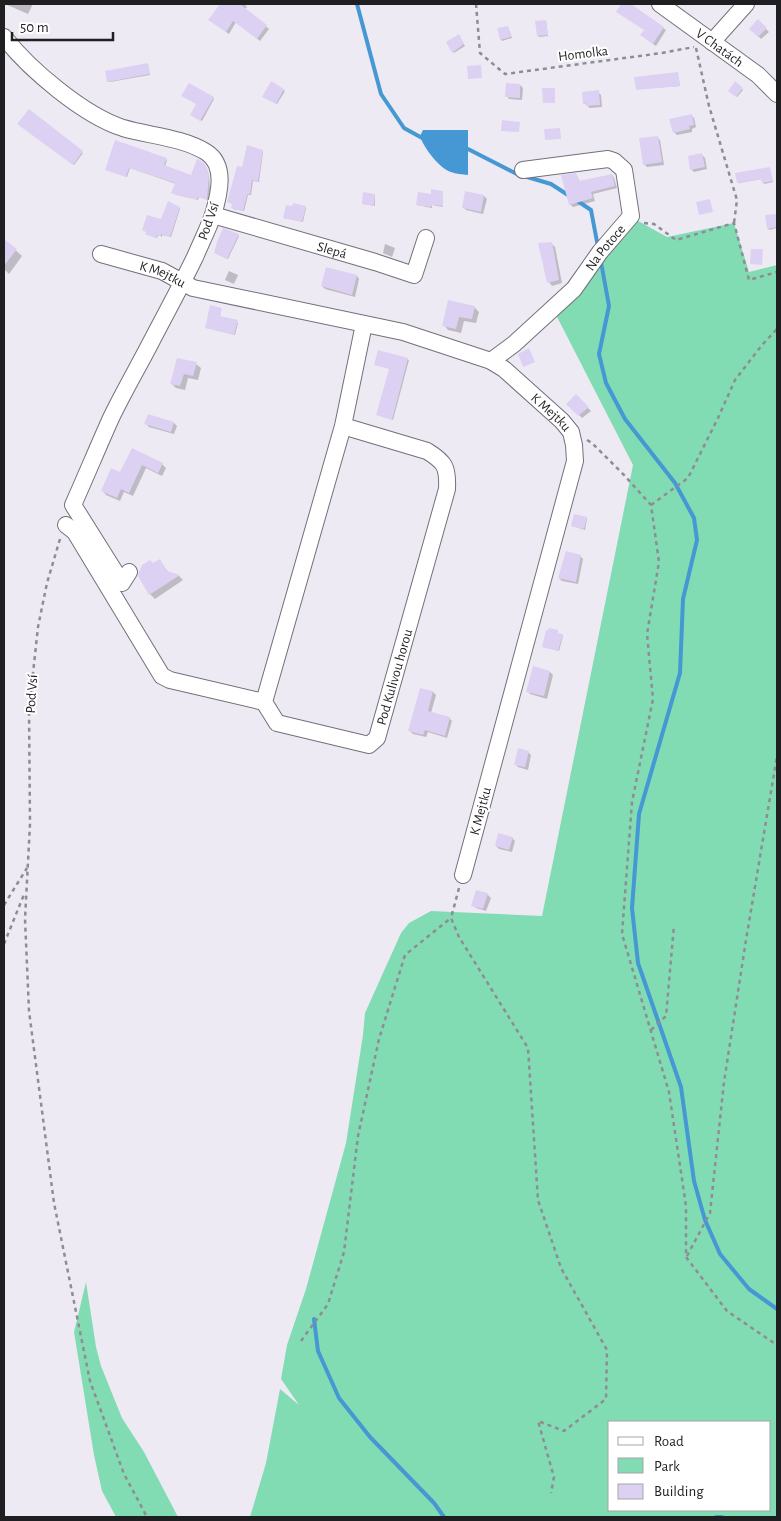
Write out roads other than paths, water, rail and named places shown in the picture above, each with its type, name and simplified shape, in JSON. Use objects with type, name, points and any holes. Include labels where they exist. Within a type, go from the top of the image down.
[{"type":"street","name":"V Chatách","points":[[660,4],[758,75],[777,94]]},
{"type":"street","points":[[712,42],[746,4]]},
{"type":"street","name":"Pod Vsí","points":[[4,37],[12,47],[50,82],[93,115],[125,128],[173,139],[206,152],[216,160],[219,172],[213,215],[183,282],[112,416],[73,505],[122,583],[129,572]]},
{"type":"street","name":"Na Potoce","points":[[491,362],[514,344],[574,289],[600,252],[628,221],[631,213],[624,170],[614,161],[608,160],[522,170]]},
{"type":"street","name":"Slepá","points":[[213,215],[414,275],[426,238]]},
{"type":"street","name":"K Mejtku","points":[[101,254],[162,270],[193,288],[315,312],[403,332],[491,362],[504,370],[562,421],[571,432],[575,461],[463,875]]},
{"type":"street","points":[[66,525],[75,532],[162,676],[170,680],[264,702],[342,426],[364,324]]},
{"type":"street","name":"Pod Kulivou horou","points":[[264,702],[277,723],[369,745],[377,738],[447,489],[446,466],[439,458],[427,451],[342,426]]},
{"type":"water","points":[[423,130],[468,130],[468,175],[451,172],[437,162],[422,141],[420,136]]},
{"type":"waterway","points":[[357,4],[381,94],[404,128],[424,139]]},
{"type":"waterway","points":[[464,149],[468,149],[517,174],[551,184],[568,195]]},
{"type":"waterway","points":[[576,200],[591,210],[598,247]]},
{"type":"waterway","points":[[601,262],[609,306],[599,354],[606,383],[625,419],[675,483],[694,518],[697,540],[683,599],[680,673],[639,814],[632,908],[638,963],[681,1087],[694,1181],[705,1220],[720,1254],[749,1289],[777,1309]]},
{"type":"waterway","points":[[314,1319],[318,1351],[339,1398],[370,1437],[434,1503],[444,1517]]},
{"type":"waterway","points":[[716,1517],[722,1517]]}]
